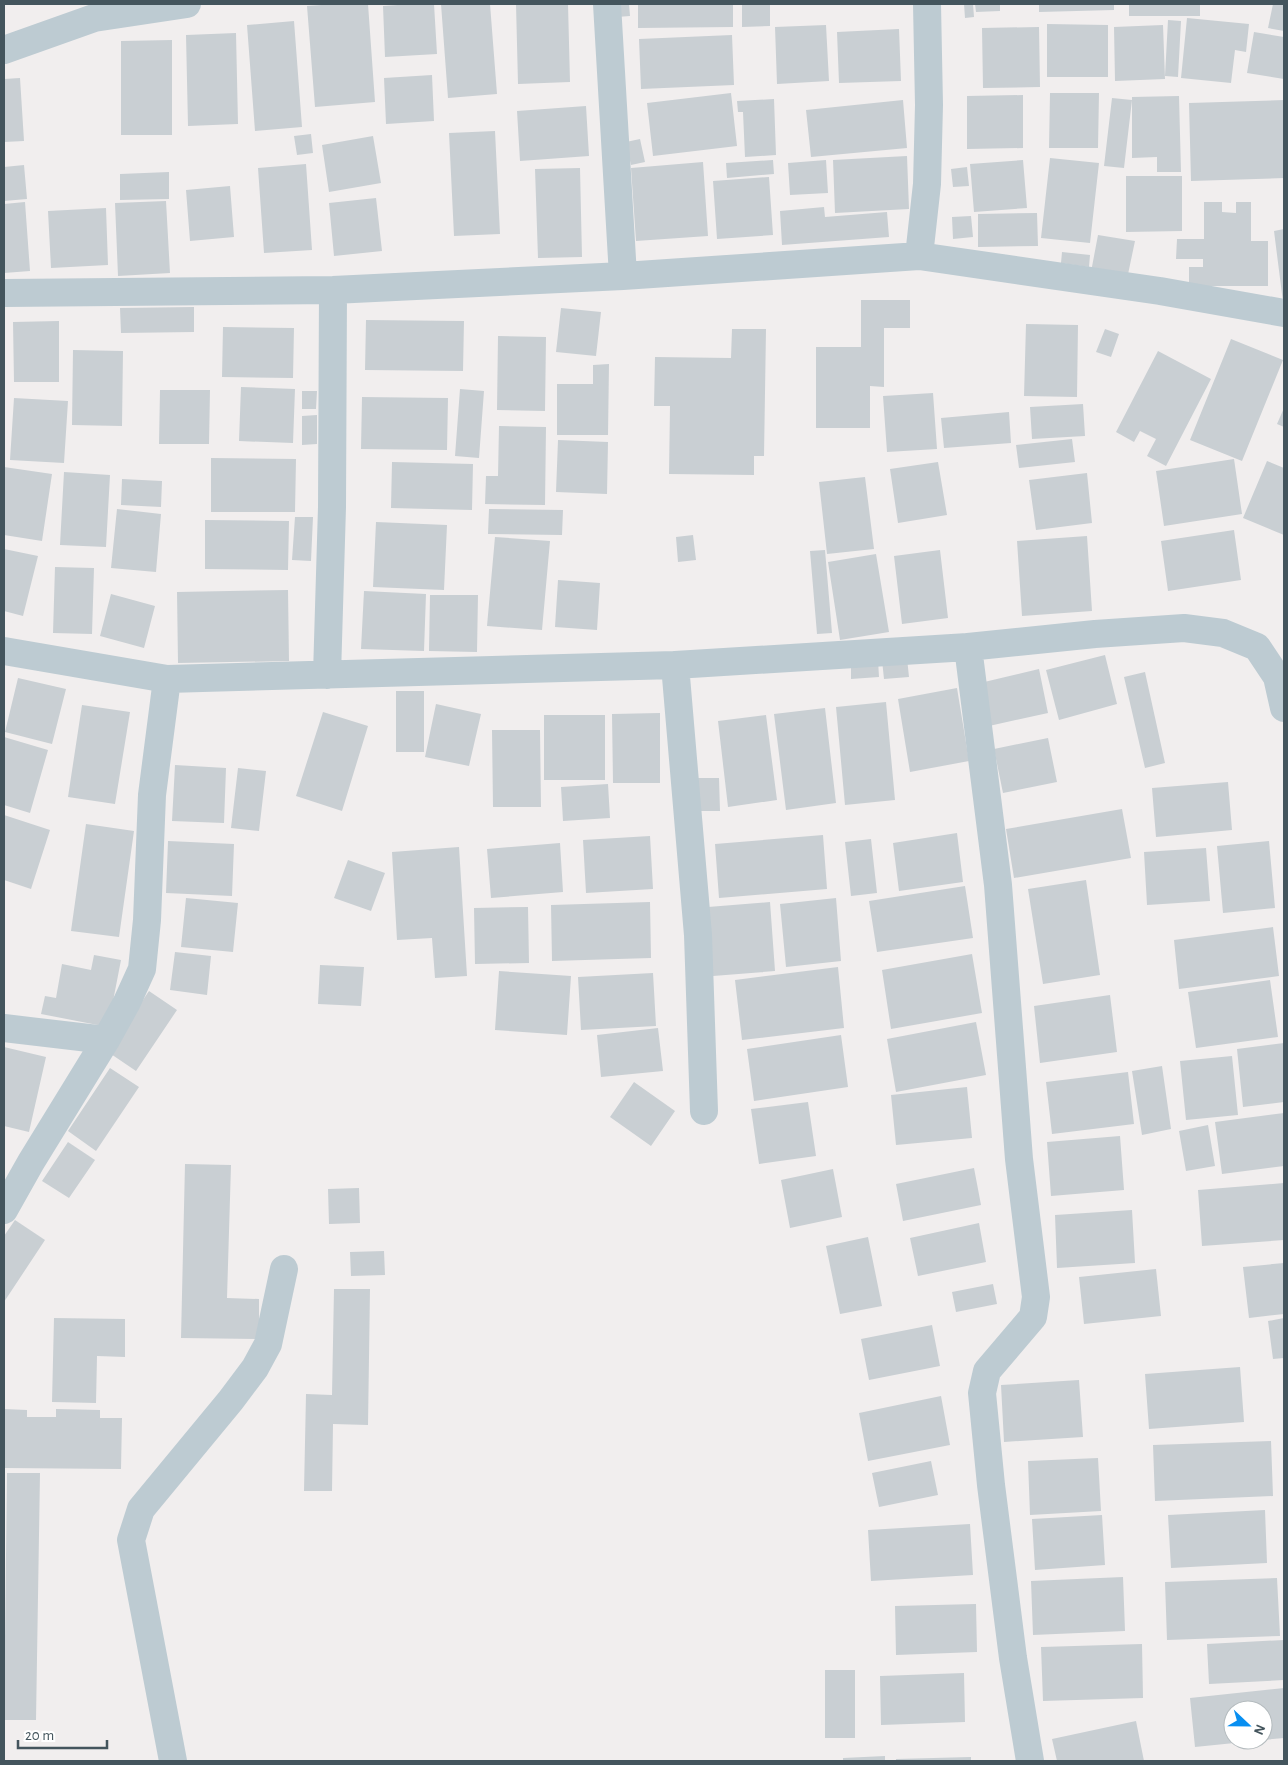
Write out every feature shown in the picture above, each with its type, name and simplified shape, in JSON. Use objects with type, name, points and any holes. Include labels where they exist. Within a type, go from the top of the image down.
[{"type":"street","points":[[4,50],[94,11],[187,4]]},
{"type":"street","points":[[607,4],[623,276]]},
{"type":"street","points":[[919,256],[927,184],[929,105],[927,4]]},
{"type":"street","points":[[4,293],[333,290],[623,276],[919,256],[1160,291],[1284,313]]},
{"type":"street","points":[[327,674],[332,507],[333,290]]},
{"type":"street","points":[[4,652],[167,679],[674,665],[968,647],[1095,634],[1184,628],[1223,633],[1257,647],[1277,677],[1284,708]]},
{"type":"street","points":[[968,647],[998,886],[1019,1159],[1036,1297],[1033,1317],[987,1371],[982,1393],[991,1485],[1013,1658],[1030,1761]]},
{"type":"street","points":[[674,665],[698,935],[704,1111]]},
{"type":"street","points":[[4,1210],[31,1162],[106,1040],[127,1002],[142,969],[152,795],[167,679]]},
{"type":"street","points":[[4,1028],[106,1040]]},
{"type":"street","points":[[173,1761],[130,1540],[141,1509],[255,1368],[268,1344],[284,1269]]},
{"type":"building","points":[[368,4],[375,102],[315,107],[307,6]]},
{"type":"building","points":[[434,4],[437,54],[385,57],[383,6]]},
{"type":"building","points":[[441,4],[490,4],[497,94],[448,98]]},
{"type":"building","points":[[516,4],[568,4],[570,82],[518,84]]},
{"type":"building","points":[[616,4],[629,4],[630,16],[617,17]]},
{"type":"building","points":[[638,4],[733,4],[733,27],[638,28]]},
{"type":"building","points":[[742,4],[770,4],[770,26],[742,27]]},
{"type":"building","points":[[964,4],[973,4],[974,17],[965,18]]},
{"type":"building","points":[[975,4],[1000,4],[1000,11],[976,12]]},
{"type":"building","points":[[1039,4],[1114,4],[1114,10],[1039,12]]},
{"type":"building","points":[[1129,4],[1200,4],[1200,16],[1129,16]]},
{"type":"building","points":[[1273,4],[1284,4],[1284,31],[1268,28]]},
{"type":"building","points":[[1187,18],[1249,24],[1246,52],[1235,50],[1231,83],[1181,78]]},
{"type":"building","points":[[1168,20],[1181,21],[1178,77],[1165,76]]},
{"type":"building","points":[[294,21],[302,127],[255,131],[247,25]]},
{"type":"building","points":[[1047,24],[1108,25],[1108,77],[1047,77]]},
{"type":"building","points":[[826,25],[829,81],[777,84],[775,27]]},
{"type":"building","points":[[1163,25],[1165,79],[1115,81],[1114,27]]},
{"type":"building","points":[[1039,27],[1040,87],[983,88],[982,28]]},
{"type":"building","points":[[899,29],[901,81],[839,83],[837,32]]},
{"type":"building","points":[[1254,32],[1284,37],[1284,79],[1247,73]]},
{"type":"building","points":[[236,33],[238,124],[188,126],[186,35]]},
{"type":"building","points":[[732,35],[734,85],[641,89],[639,39]]},
{"type":"building","points":[[172,40],[172,135],[121,135],[121,41]]},
{"type":"building","points":[[432,75],[434,121],[386,124],[384,78]]},
{"type":"building","points":[[20,78],[24,141],[4,142],[4,79]]},
{"type":"building","points":[[731,93],[737,146],[653,156],[647,103]]},
{"type":"building","points":[[1050,93],[1099,93],[1098,148],[1049,148]]},
{"type":"building","points":[[1023,95],[1023,148],[967,149],[967,96]]},
{"type":"building","points":[[1179,96],[1181,172],[1157,172],[1157,157],[1132,158],[1132,97]]},
{"type":"building","points":[[1112,98],[1132,100],[1124,168],[1104,166]]},
{"type":"building","points":[[774,99],[776,155],[745,157],[743,112],[738,112],[737,101]]},
{"type":"building","points":[[903,100],[907,148],[811,157],[806,110]]},
{"type":"building","points":[[1284,100],[1284,178],[1191,181],[1189,103]]},
{"type":"building","points":[[586,106],[589,156],[520,161],[517,111]]},
{"type":"building","points":[[495,131],[500,234],[454,236],[449,133]]},
{"type":"building","points":[[311,134],[313,153],[297,155],[294,136]]},
{"type":"building","points":[[373,136],[381,183],[329,192],[322,145]]},
{"type":"building","points":[[640,139],[645,162],[631,165],[626,142]]},
{"type":"building","points":[[907,156],[909,209],[835,213],[833,160]]},
{"type":"building","points":[[1050,158],[1099,163],[1090,243],[1041,238]]},
{"type":"building","points":[[773,160],[774,174],[727,178],[726,163]]},
{"type":"building","points":[[826,160],[828,193],[790,195],[788,163]]},
{"type":"building","points":[[1023,160],[1027,208],[974,212],[970,164]]},
{"type":"building","points":[[703,162],[708,236],[636,241],[631,168]]},
{"type":"building","points":[[306,164],[312,250],[264,253],[258,168]]},
{"type":"building","points":[[24,165],[27,199],[4,201],[4,167]]},
{"type":"building","points":[[967,167],[969,186],[953,187],[951,169]]},
{"type":"building","points":[[580,168],[582,257],[538,258],[535,169]]},
{"type":"building","points":[[169,172],[169,199],[120,200],[120,174]]},
{"type":"building","points":[[1126,176],[1182,176],[1182,231],[1126,232]]},
{"type":"building","points":[[769,177],[773,235],[717,239],[713,181]]},
{"type":"building","points":[[230,186],[234,237],[190,241],[186,190]]},
{"type":"building","points":[[376,198],[382,251],[334,256],[329,203]]},
{"type":"building","points":[[166,201],[170,273],[118,276],[115,203]]},
{"type":"building","points":[[25,202],[30,271],[4,273],[4,204]]},
{"type":"building","points":[[1204,202],[1222,202],[1222,212],[1236,213],[1236,202],[1251,202],[1251,241],[1268,241],[1268,286],[1189,286],[1189,267],[1203,267],[1203,259],[1176,259],[1177,239],[1204,239]]},
{"type":"building","points":[[824,207],[825,217],[887,212],[889,237],[782,245],[780,211]]},
{"type":"building","points":[[106,208],[108,265],[51,268],[48,211]]},
{"type":"building","points":[[1037,213],[1038,246],[978,247],[978,214]]},
{"type":"building","points":[[971,216],[973,237],[953,239],[952,217]]},
{"type":"building","points":[[1284,229],[1284,302],[1283,302],[1274,231]]},
{"type":"building","points":[[1098,235],[1135,241],[1127,279],[1091,272]]},
{"type":"building","points":[[1062,252],[1090,255],[1089,267],[1061,263]]},
{"type":"building","points":[[861,300],[910,300],[910,328],[884,328],[884,387],[870,386],[870,428],[816,428],[816,347],[861,347]]},
{"type":"building","points":[[194,307],[194,332],[121,333],[120,308]]},
{"type":"building","points":[[561,308],[601,312],[596,356],[556,352]]},
{"type":"building","points":[[366,320],[464,321],[463,371],[365,370]]},
{"type":"building","points":[[59,321],[59,382],[14,382],[13,322]]},
{"type":"building","points":[[1026,324],[1078,325],[1077,397],[1024,396]]},
{"type":"building","points":[[223,327],[294,328],[293,378],[222,377]]},
{"type":"building","points":[[732,329],[766,329],[764,456],[754,456],[754,475],[669,474],[670,406],[654,406],[655,357],[731,358]]},
{"type":"building","points":[[1105,329],[1119,334],[1111,357],[1096,352]]},
{"type":"building","points":[[498,336],[546,337],[545,411],[497,410]]},
{"type":"building","points":[[1231,339],[1283,360],[1242,461],[1190,440]]},
{"type":"building","points":[[73,350],[123,351],[122,426],[72,425]]},
{"type":"building","points":[[1158,351],[1211,379],[1166,466],[1147,456],[1156,439],[1140,431],[1134,442],[1116,432]]},
{"type":"building","points":[[609,364],[608,435],[557,435],[557,384],[593,384],[593,365]]},
{"type":"building","points":[[241,387],[295,389],[293,443],[239,441]]},
{"type":"building","points":[[460,389],[484,391],[479,458],[455,456]]},
{"type":"building","points":[[160,390],[210,390],[209,444],[159,444]]},
{"type":"building","points":[[302,391],[317,391],[316,409],[302,409]]},
{"type":"building","points":[[933,393],[937,449],[887,452],[883,396]]},
{"type":"building","points":[[362,397],[448,398],[447,450],[361,449]]},
{"type":"building","points":[[14,398],[68,401],[64,463],[10,460]]},
{"type":"building","points":[[1083,404],[1085,436],[1032,439],[1030,407]]},
{"type":"building","points":[[1284,408],[1284,427],[1277,424]]},
{"type":"building","points":[[1009,412],[1011,443],[944,448],[941,418]]},
{"type":"building","points":[[317,415],[317,444],[302,445],[302,416]]},
{"type":"building","points":[[499,426],[546,427],[545,505],[485,504],[486,476],[498,476]]},
{"type":"building","points":[[1072,439],[1075,462],[1019,468],[1016,445]]},
{"type":"building","points":[[558,440],[608,442],[607,494],[556,492]]},
{"type":"building","points":[[211,458],[296,459],[295,512],[211,512]]},
{"type":"building","points":[[1234,459],[1242,514],[1164,526],[1156,471]]},
{"type":"building","points":[[1267,461],[1284,468],[1284,535],[1243,518]]},
{"type":"building","points":[[392,462],[473,464],[472,510],[391,508]]},
{"type":"building","points":[[938,462],[947,515],[898,523],[890,469]]},
{"type":"building","points":[[4,467],[52,474],[42,541],[4,535]]},
{"type":"building","points":[[64,472],[110,475],[106,547],[60,545]]},
{"type":"building","points":[[1087,473],[1092,523],[1036,530],[1029,480]]},
{"type":"building","points":[[865,477],[874,549],[827,554],[819,482]]},
{"type":"building","points":[[122,479],[162,481],[161,507],[121,505]]},
{"type":"building","points":[[117,509],[161,514],[156,572],[111,568]]},
{"type":"building","points":[[489,509],[563,510],[562,535],[488,534]]},
{"type":"building","points":[[295,517],[313,517],[311,561],[292,560]]},
{"type":"building","points":[[205,520],[289,521],[288,570],[205,569]]},
{"type":"building","points":[[376,522],[447,525],[444,590],[373,587]]},
{"type":"building","points":[[1234,530],[1241,580],[1168,591],[1161,541]]},
{"type":"building","points":[[693,535],[696,560],[678,562],[676,537]]},
{"type":"building","points":[[1087,536],[1092,611],[1022,616],[1017,541]]},
{"type":"building","points":[[495,537],[550,541],[542,630],[487,626]]},
{"type":"building","points":[[4,549],[38,556],[23,616],[4,611]]},
{"type":"building","points":[[825,550],[832,633],[817,634],[810,551]]},
{"type":"building","points":[[940,550],[948,618],[902,624],[894,556]]},
{"type":"building","points":[[876,554],[889,632],[840,640],[828,562]]},
{"type":"building","points":[[55,567],[94,568],[92,634],[53,633]]},
{"type":"building","points":[[558,580],[600,583],[597,630],[555,627]]},
{"type":"building","points":[[288,590],[289,661],[178,663],[177,592]]},
{"type":"building","points":[[364,591],[426,594],[424,651],[361,649]]},
{"type":"building","points":[[111,594],[155,606],[144,648],[100,636]]},
{"type":"building","points":[[430,595],[478,595],[477,652],[429,651]]},
{"type":"building","points":[[1105,655],[1117,704],[1059,720],[1046,670]]},
{"type":"building","points":[[907,658],[909,677],[884,679],[882,660]]},
{"type":"building","points":[[878,660],[879,677],[851,679],[851,662]]},
{"type":"building","points":[[1039,669],[1048,713],[989,726],[980,683]]},
{"type":"building","points":[[1145,672],[1165,763],[1145,768],[1124,677]]},
{"type":"building","points":[[18,678],[66,689],[52,744],[5,732]]},
{"type":"building","points":[[957,688],[969,761],[910,772],[898,699]]},
{"type":"building","points":[[396,691],[424,691],[424,752],[396,752]]},
{"type":"building","points":[[886,702],[895,800],[845,805],[836,707]]},
{"type":"building","points":[[436,704],[481,714],[469,766],[425,757]]},
{"type":"building","points":[[82,705],[130,712],[115,804],[68,797]]},
{"type":"building","points":[[825,708],[836,803],[786,810],[774,714]]},
{"type":"building","points":[[323,712],[368,726],[342,811],[296,796]]},
{"type":"building","points":[[660,713],[660,783],[613,783],[612,714]]},
{"type":"building","points":[[544,715],[605,715],[605,780],[544,780]]},
{"type":"building","points":[[766,715],[777,800],[728,807],[718,721]]},
{"type":"building","points":[[492,730],[540,730],[541,807],[493,807]]},
{"type":"building","points":[[4,737],[48,750],[30,813],[4,805]]},
{"type":"building","points":[[1048,738],[1057,782],[1003,793],[994,749]]},
{"type":"building","points":[[175,765],[226,768],[224,823],[172,821]]},
{"type":"building","points":[[238,768],[266,771],[259,831],[231,828]]},
{"type":"building","points":[[697,778],[719,778],[720,811],[697,811]]},
{"type":"building","points":[[1228,782],[1232,830],[1156,837],[1152,788]]},
{"type":"building","points":[[608,784],[610,818],[563,821],[561,787]]},
{"type":"building","points":[[1122,809],[1131,858],[1014,878],[1006,829]]},
{"type":"building","points":[[4,815],[50,830],[31,889],[4,880]]},
{"type":"building","points":[[86,824],[134,831],[119,937],[71,931]]},
{"type":"building","points":[[957,833],[963,882],[899,891],[893,843]]},
{"type":"building","points":[[823,835],[827,889],[719,898],[715,844]]},
{"type":"building","points":[[650,836],[653,889],[586,893],[583,840]]},
{"type":"building","points":[[871,839],[877,893],[851,896],[845,842]]},
{"type":"building","points":[[168,841],[234,844],[232,896],[166,893]]},
{"type":"building","points":[[1269,841],[1275,908],[1223,913],[1217,846]]},
{"type":"building","points":[[560,843],[563,892],[491,898],[487,849]]},
{"type":"building","points":[[459,847],[467,976],[435,978],[432,938],[397,940],[392,852]]},
{"type":"building","points":[[1206,848],[1210,901],[1147,905],[1144,852]]},
{"type":"building","points":[[348,860],[385,873],[371,911],[334,898]]},
{"type":"building","points":[[1086,880],[1100,975],[1043,984],[1028,889]]},
{"type":"building","points":[[965,886],[973,938],[877,952],[869,901]]},
{"type":"building","points":[[186,898],[238,903],[233,952],[181,947]]},
{"type":"building","points":[[836,898],[841,961],[786,967],[780,904]]},
{"type":"building","points":[[650,902],[651,958],[552,961],[551,905]]},
{"type":"building","points":[[770,902],[775,971],[713,976],[708,907]]},
{"type":"building","points":[[528,907],[529,963],[475,964],[474,908]]},
{"type":"building","points":[[1273,927],[1279,976],[1179,989],[1174,940]]},
{"type":"building","points":[[175,952],[211,956],[207,995],[170,990]]},
{"type":"building","points":[[972,954],[982,1013],[891,1029],[882,970]]},
{"type":"building","points":[[94,955],[121,960],[108,1027],[41,1014],[45,996],[56,998],[62,964],[91,970]]},
{"type":"building","points":[[320,965],[364,967],[361,1006],[318,1004]]},
{"type":"building","points":[[838,967],[844,1028],[742,1040],[735,980]]},
{"type":"building","points":[[499,971],[571,976],[567,1035],[495,1030]]},
{"type":"building","points":[[653,973],[656,1026],[581,1030],[578,977]]},
{"type":"building","points":[[1270,980],[1278,1037],[1196,1048],[1188,992]]},
{"type":"building","points":[[149,991],[177,1010],[136,1071],[108,1052]]},
{"type":"building","points":[[1110,995],[1117,1052],[1040,1063],[1034,1006]]},
{"type":"building","points":[[976,1022],[986,1075],[896,1092],[887,1039]]},
{"type":"building","points":[[658,1028],[663,1071],[601,1077],[597,1035]]},
{"type":"building","points":[[841,1035],[848,1087],[754,1101],[747,1049]]},
{"type":"building","points":[[1284,1043],[1284,1102],[1243,1107],[1237,1049]]},
{"type":"building","points":[[4,1047],[46,1057],[29,1132],[4,1126]]},
{"type":"building","points":[[1232,1056],[1238,1115],[1186,1120],[1180,1061]]},
{"type":"building","points":[[1162,1066],[1171,1129],[1142,1135],[1132,1071]]},
{"type":"building","points":[[110,1068],[139,1087],[96,1151],[68,1131]]},
{"type":"building","points":[[1128,1072],[1134,1124],[1052,1134],[1046,1082]]},
{"type":"building","points":[[634,1082],[675,1111],[651,1146],[610,1117]]},
{"type":"building","points":[[967,1087],[972,1138],[896,1145],[891,1095]]},
{"type":"building","points":[[808,1102],[816,1156],[759,1164],[751,1109]]},
{"type":"building","points":[[1284,1113],[1284,1166],[1222,1174],[1215,1122]]},
{"type":"building","points":[[1208,1125],[1215,1166],[1186,1171],[1179,1131]]},
{"type":"building","points":[[1120,1136],[1124,1190],[1051,1196],[1047,1142]]},
{"type":"building","points":[[68,1142],[95,1160],[69,1198],[42,1181]]},
{"type":"building","points":[[185,1164],[231,1165],[227,1298],[259,1299],[259,1339],[181,1338]]},
{"type":"building","points":[[974,1168],[981,1205],[903,1221],[896,1184]]},
{"type":"building","points":[[833,1169],[842,1217],[790,1228],[781,1180]]},
{"type":"building","points":[[1284,1183],[1284,1240],[1202,1246],[1198,1190]]},
{"type":"building","points":[[359,1188],[360,1223],[329,1224],[328,1189]]},
{"type":"building","points":[[1132,1210],[1135,1263],[1057,1268],[1055,1215]]},
{"type":"building","points":[[15,1220],[45,1240],[4,1302],[4,1236]]},
{"type":"building","points":[[979,1223],[986,1262],[918,1276],[910,1238]]},
{"type":"building","points":[[868,1237],[882,1306],[840,1314],[826,1246]]},
{"type":"building","points":[[384,1251],[385,1275],[351,1276],[350,1252]]},
{"type":"building","points":[[1284,1263],[1284,1314],[1249,1318],[1243,1267]]},
{"type":"building","points":[[1156,1269],[1161,1316],[1084,1324],[1079,1277]]},
{"type":"building","points":[[993,1284],[997,1304],[956,1312],[952,1292]]},
{"type":"building","points":[[334,1289],[370,1289],[368,1425],[333,1424],[332,1491],[304,1491],[306,1394],[332,1395]]},
{"type":"building","points":[[54,1318],[125,1319],[125,1357],[97,1356],[96,1403],[52,1402]]},
{"type":"building","points":[[1284,1318],[1284,1358],[1273,1359],[1268,1321]]},
{"type":"building","points":[[932,1325],[940,1366],[869,1380],[861,1339]]},
{"type":"building","points":[[1240,1367],[1244,1422],[1149,1429],[1145,1374]]},
{"type":"building","points":[[1079,1380],[1083,1437],[1004,1442],[1001,1385]]},
{"type":"building","points":[[941,1396],[950,1445],[868,1461],[859,1413]]},
{"type":"building","points":[[4,1409],[27,1410],[27,1417],[56,1417],[56,1409],[100,1410],[100,1418],[122,1418],[121,1469],[4,1468]]},
{"type":"building","points":[[1271,1441],[1273,1496],[1155,1501],[1153,1445]]},
{"type":"building","points":[[1098,1458],[1101,1511],[1030,1515],[1028,1461]]},
{"type":"building","points":[[931,1461],[938,1495],[879,1507],[872,1473]]},
{"type":"building","points":[[7,1473],[40,1473],[36,1720],[4,1720]]},
{"type":"building","points":[[1265,1510],[1267,1563],[1171,1568],[1168,1515]]},
{"type":"building","points":[[1102,1515],[1105,1565],[1035,1570],[1032,1519]]},
{"type":"building","points":[[970,1524],[973,1575],[871,1581],[868,1530]]},
{"type":"building","points":[[1123,1577],[1125,1631],[1033,1635],[1031,1581]]},
{"type":"building","points":[[1277,1578],[1280,1636],[1167,1640],[1165,1582]]},
{"type":"building","points":[[976,1604],[977,1652],[896,1655],[895,1606]]},
{"type":"building","points":[[1284,1640],[1284,1680],[1209,1684],[1207,1644]]},
{"type":"building","points":[[1142,1644],[1143,1698],[1043,1701],[1041,1647]]},
{"type":"building","points":[[825,1670],[855,1670],[855,1738],[825,1738]]},
{"type":"building","points":[[964,1673],[965,1722],[881,1725],[880,1676]]},
{"type":"building","points":[[1284,1688],[1284,1738],[1273,1739],[1273,1700],[1223,1700],[1223,1744],[1195,1747],[1190,1698]]},
{"type":"building","points":[[1136,1721],[1144,1761],[1057,1761],[1052,1739]]},
{"type":"building","points":[[885,1756],[885,1761],[843,1761],[843,1758]]},
{"type":"building","points":[[971,1757],[971,1761],[896,1761],[896,1759]]}]
